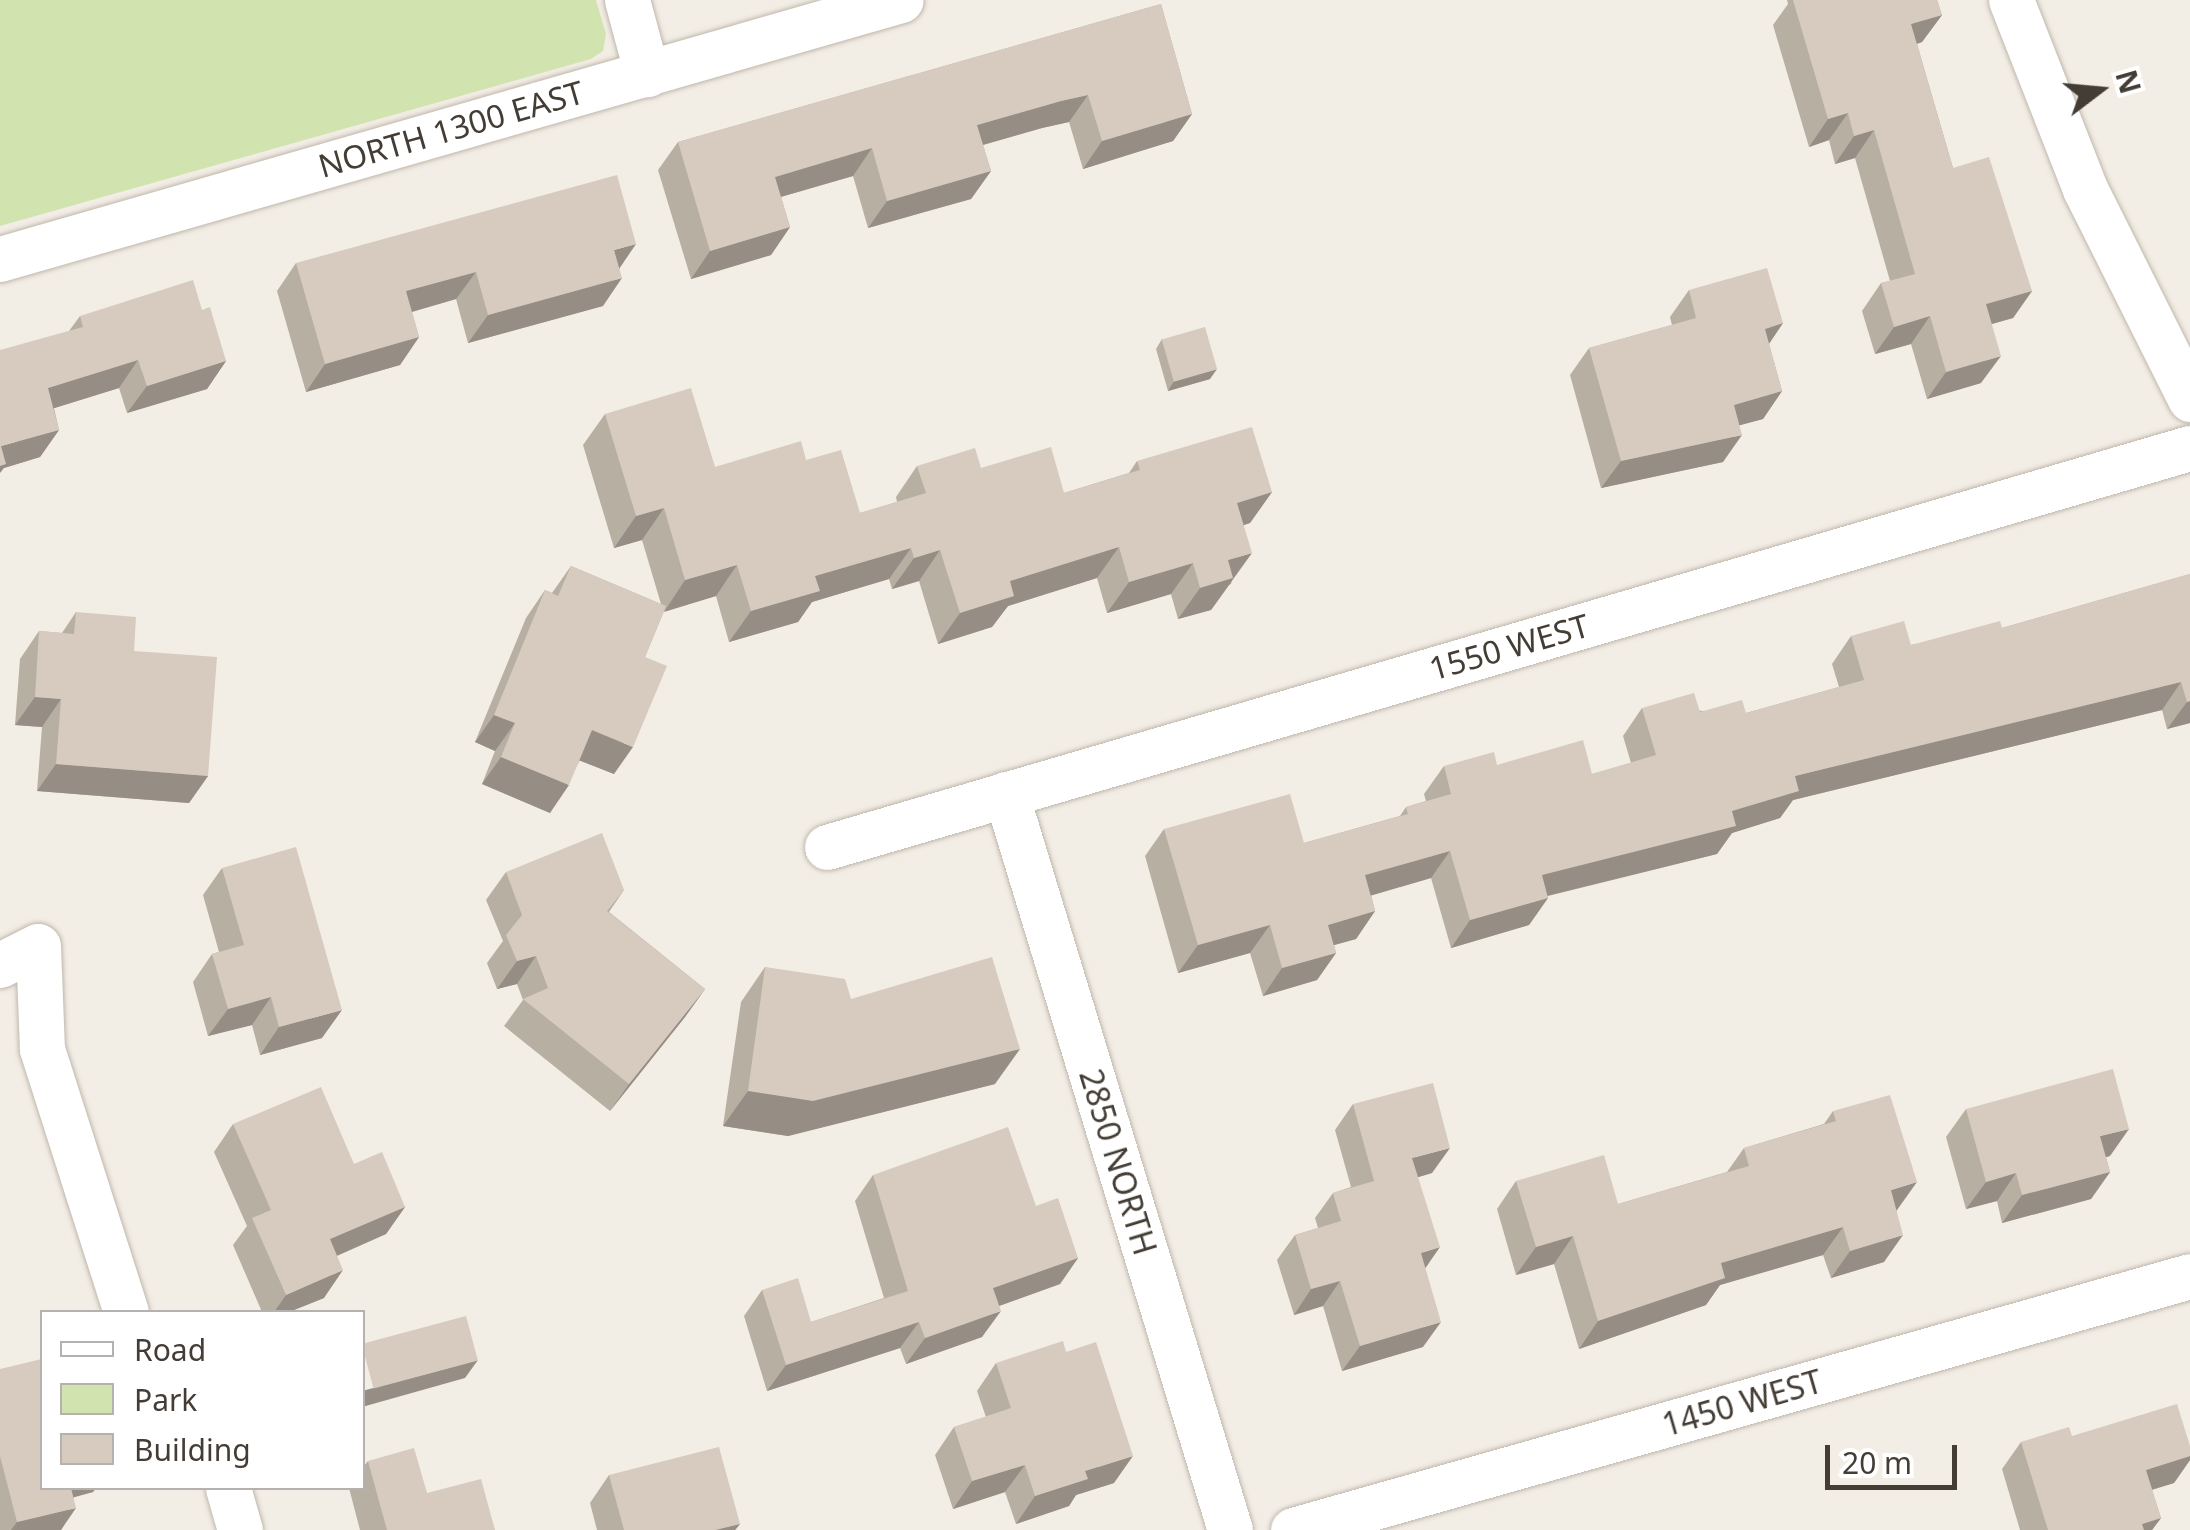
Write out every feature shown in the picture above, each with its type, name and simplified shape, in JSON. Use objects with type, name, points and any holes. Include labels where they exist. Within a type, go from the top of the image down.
[{"type":"street","points":[[627,0],[647,74]]},
{"type":"street","name":"NORTH 1300 EAST","points":[[0,259],[901,0]]},
{"type":"street","points":[[2012,0],[2085,189],[2190,399]]},
{"type":"street","name":"1550 WEST","points":[[827,847],[2190,448]]},
{"type":"street","name":"2850 NORTH","points":[[1006,794],[1230,1530]]},
{"type":"street","points":[[19,955],[42,1048],[125,1310]]},
{"type":"street","name":"1450 WEST","points":[[1293,1530],[2190,1276]]},
{"type":"street","points":[[229,1490],[240,1530]]},
{"type":"green space","points":[[0,0],[596,0],[606,34],[603,51],[591,59],[0,226]]},
{"type":"building","points":[[1793,0],[1937,0],[1942,15],[1911,24],[1953,168],[1989,157],[2032,291],[1986,304],[2001,356],[1946,372],[1930,316],[1894,327],[1881,283],[1915,274],[1874,130],[1854,136],[1848,113],[1828,119]]},
{"type":"building","points":[[1161,4],[1192,114],[1102,141],[1088,95],[1061,101],[977,125],[991,171],[887,201],[872,148],[775,177],[790,227],[710,251],[678,142]]},
{"type":"building","points":[[617,175],[636,244],[614,250],[622,278],[488,315],[476,272],[406,291],[419,337],[325,364],[296,263]]},
{"type":"building","points":[[1767,268],[1783,323],[1765,329],[1782,391],[1734,405],[1742,435],[1621,461],[1589,348],[1696,318],[1689,290]]},
{"type":"building","points":[[193,280],[202,310],[210,307],[226,361],[147,386],[138,360],[48,388],[59,430],[1,446],[6,464],[0,466],[0,350],[83,327],[80,316]]},
{"type":"building","points":[[1205,327],[1217,369],[1174,382],[1162,339]]},
{"type":"building","points":[[691,388],[715,467],[801,441],[806,460],[841,450],[860,513],[926,493],[917,466],[975,448],[981,468],[1051,447],[1064,493],[1140,470],[1137,461],[1252,427],[1272,492],[1237,503],[1252,553],[1228,560],[1233,578],[1200,588],[1193,563],[1129,582],[1119,547],[1010,581],[1014,596],[960,613],[940,550],[914,558],[911,548],[815,576],[820,591],[751,611],[737,565],[685,580],[664,508],[636,516],[605,414]]},
{"type":"building","points":[[571,566],[666,606],[645,657],[667,666],[633,747],[592,730],[569,785],[501,757],[515,723],[494,715],[545,590],[558,596]]},
{"type":"building","points":[[2190,574],[2190,701],[2187,702],[2181,682],[1795,776],[1799,791],[1732,811],[1736,826],[1542,875],[1548,898],[1470,920],[1450,851],[1365,875],[1375,911],[1328,925],[1336,953],[1282,968],[1270,925],[1198,945],[1164,829],[1290,794],[1304,843],[1408,814],[1406,807],[1451,794],[1444,766],[1494,752],[1497,765],[1583,740],[1592,774],[1656,755],[1642,708],[1694,693],[1700,712],[1742,700],[1746,713],[1864,680],[1851,636],[1904,621],[1911,645],[2000,621],[2002,628]]},
{"type":"building","points":[[76,612],[136,617],[134,651],[217,657],[208,776],[56,764],[61,699],[35,697],[39,631],[74,634]]},
{"type":"building","points":[[602,833],[624,890],[607,911],[705,989],[629,1084],[523,999],[548,988],[536,956],[517,961],[506,935],[522,915],[506,872]]},
{"type":"building","points":[[296,847],[342,1010],[279,1027],[271,997],[228,1009],[212,954],[244,945],[222,868]]},
{"type":"building","points":[[992,957],[1020,1049],[813,1101],[748,1091],[765,967],[845,979],[851,999]]},
{"type":"building","points":[[2113,1069],[2129,1129],[2100,1136],[2110,1172],[2022,1195],[2016,1173],[1986,1182],[1966,1109]]},
{"type":"building","points":[[1433,1083],[1450,1148],[1412,1158],[1440,1247],[1421,1253],[1441,1322],[1360,1346],[1340,1281],[1311,1289],[1295,1235],[1341,1221],[1333,1193],[1374,1181],[1353,1104]]},
{"type":"building","points":[[321,1087],[354,1164],[382,1152],[405,1207],[330,1239],[343,1270],[286,1295],[252,1218],[271,1210],[233,1124]]},
{"type":"building","points":[[1890,1095],[1917,1182],[1891,1190],[1903,1235],[1850,1251],[1843,1227],[1721,1263],[1725,1278],[1598,1321],[1573,1236],[1536,1247],[1516,1181],[1604,1155],[1618,1204],[1749,1166],[1744,1148],[1836,1121],[1833,1111]]},
{"type":"building","points":[[1008,1127],[1036,1206],[1058,1198],[1078,1258],[993,1288],[1001,1311],[925,1338],[919,1322],[786,1365],[762,1290],[798,1278],[811,1322],[908,1291],[873,1175]]},
{"type":"building","points":[[466,1316],[478,1360],[374,1388],[365,1343]]},
{"type":"building","points":[[1063,1341],[1066,1352],[1096,1342],[1133,1456],[1085,1471],[1088,1479],[1035,1496],[1025,1465],[972,1481],[954,1427],[1011,1408],[996,1363]]},
{"type":"building","points":[[40,1359],[40,1490],[72,1490],[76,1508],[17,1522],[0,1456],[0,1369]]},
{"type":"building","points":[[2177,1404],[2190,1456],[2146,1470],[2161,1518],[2142,1524],[2144,1530],[2048,1530],[2021,1442],[2069,1427],[2072,1436]]},
{"type":"building","points":[[719,1447],[740,1524],[715,1530],[624,1530],[609,1475]]},
{"type":"building","points":[[414,1448],[427,1493],[481,1479],[495,1530],[387,1530],[368,1461]]}]
